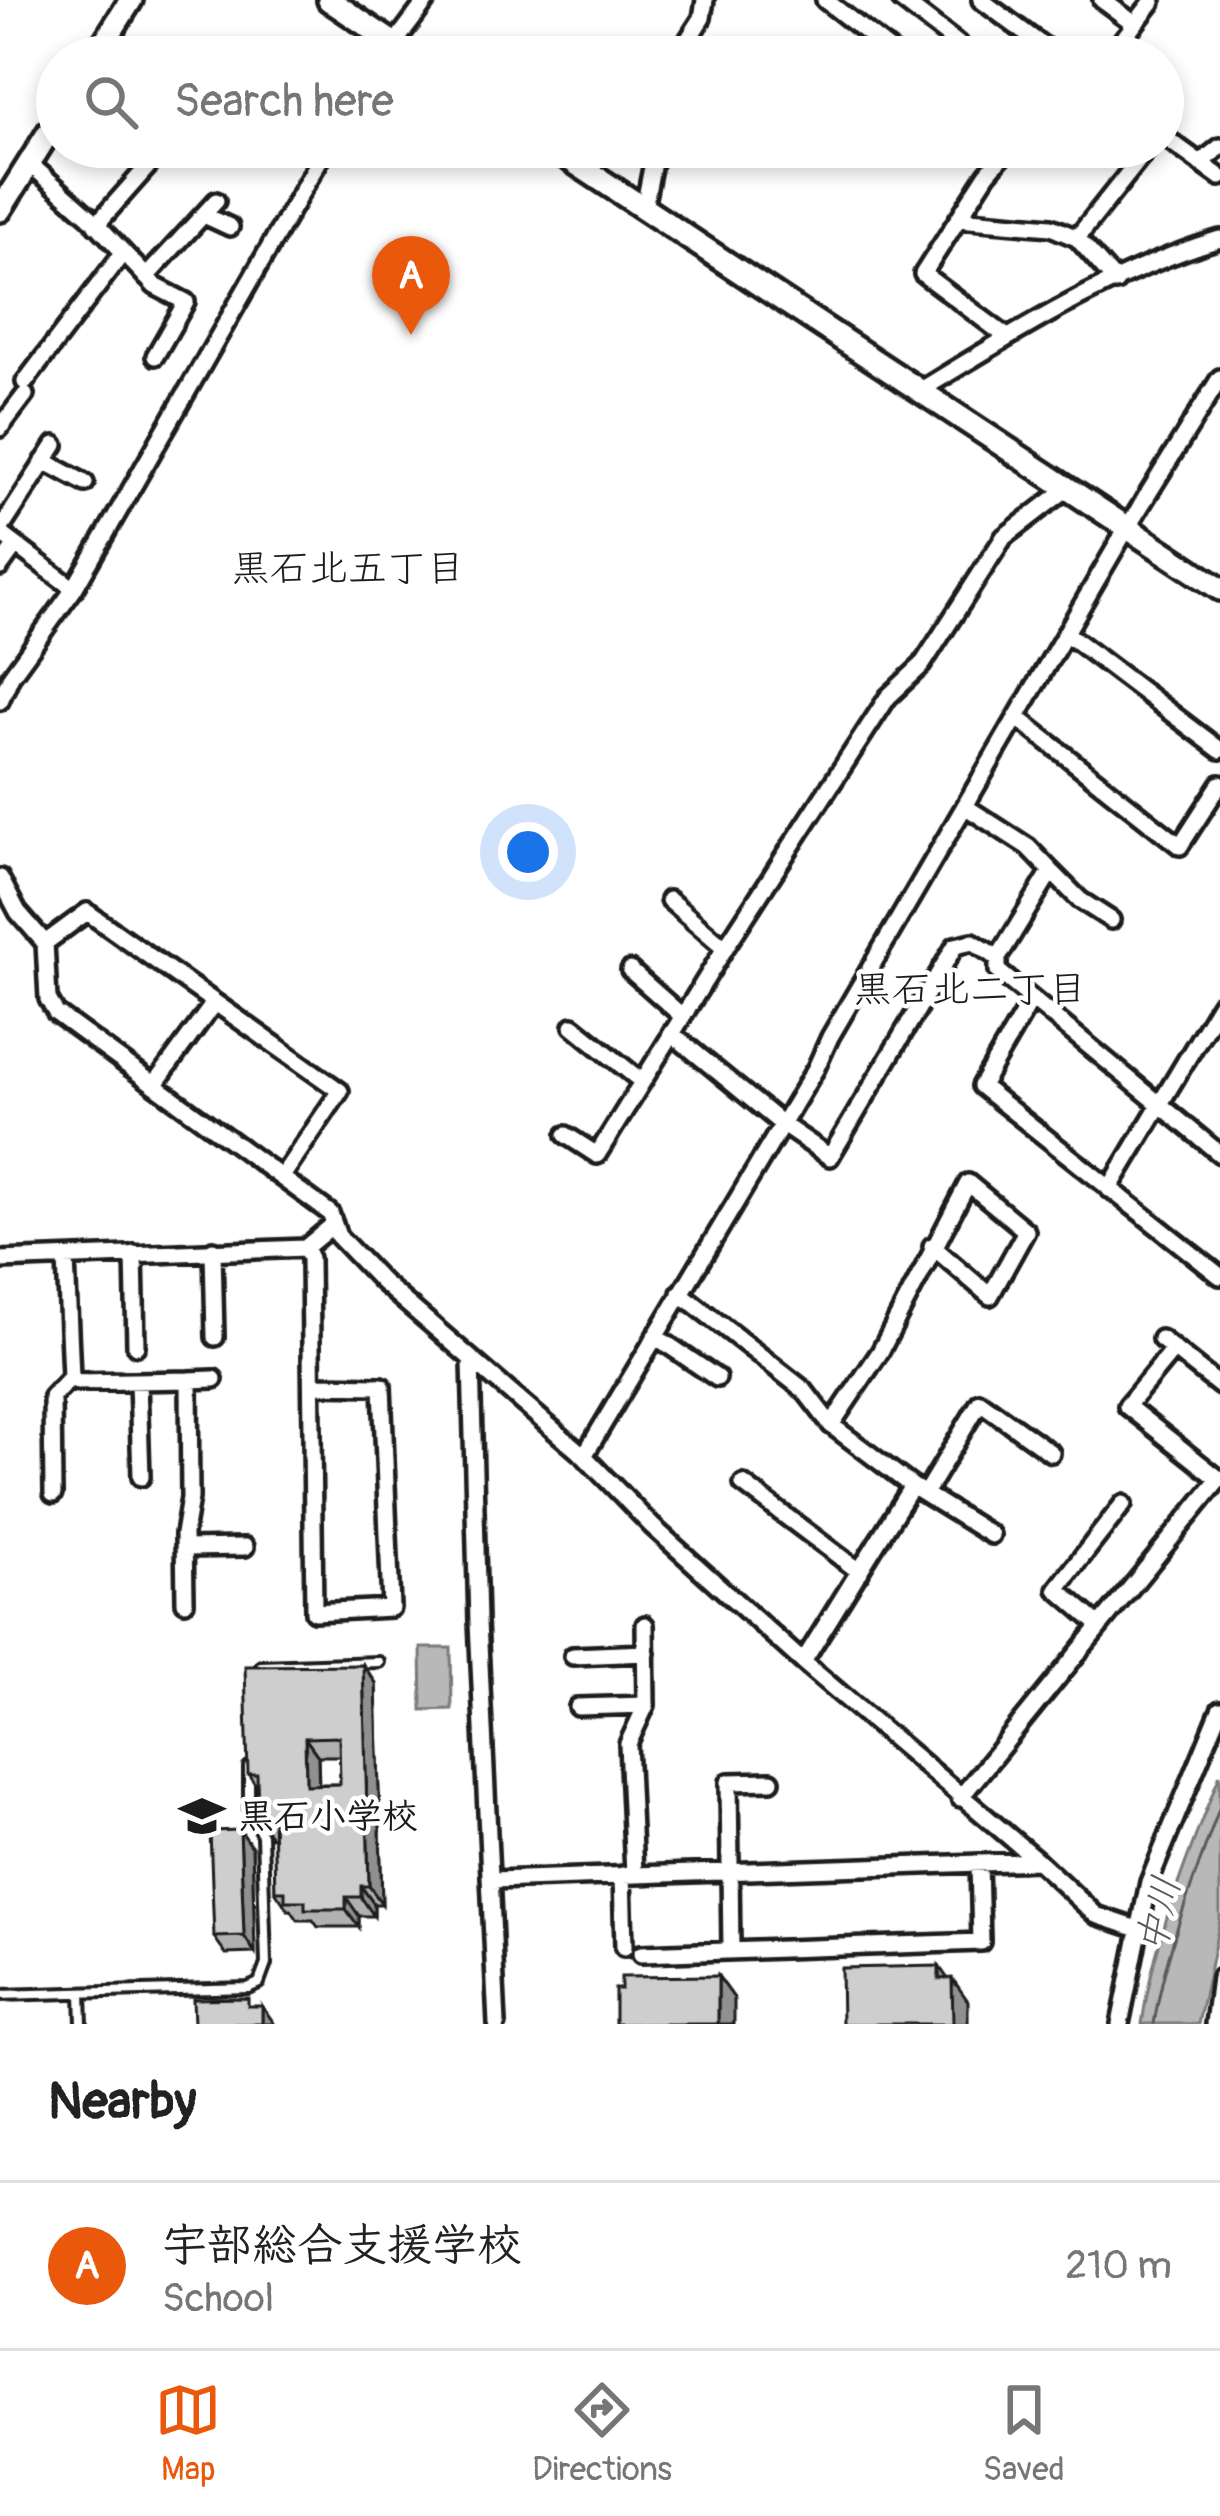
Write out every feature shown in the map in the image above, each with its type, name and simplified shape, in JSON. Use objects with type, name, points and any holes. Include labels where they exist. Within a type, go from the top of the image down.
[{"type":"street","points":[[108,36],[131,0]]},
{"type":"street","points":[[329,0],[375,36]]},
{"type":"street","points":[[403,36],[427,0]]},
{"type":"street","points":[[690,36],[702,18],[704,0]]},
{"type":"street","points":[[901,0],[948,36]]},
{"type":"street","points":[[981,0],[1030,36]]},
{"type":"street","points":[[1102,0],[1135,24]]},
{"type":"street","points":[[830,2],[872,36]]},
{"type":"street","points":[[1126,36],[1152,2]]},
{"type":"street","points":[[1200,163],[1220,147]]},
{"type":"street","points":[[1184,151],[1220,177]]},
{"type":"street","points":[[0,210],[36,152]]},
{"type":"street","points":[[29,163],[146,278],[186,302],[155,356]]},
{"type":"street","points":[[96,225],[147,168]]},
{"type":"street","points":[[0,701],[11,676],[74,589],[315,168]]},
{"type":"street","points":[[582,168],[1220,589]]},
{"type":"street","points":[[644,208],[652,168]]},
{"type":"street","points":[[992,168],[922,274],[1007,337]]},
{"type":"street","points":[[1077,238],[1132,168]]},
{"type":"street","points":[[146,278],[216,201]]},
{"type":"street","points":[[204,215],[230,227]]},
{"type":"street","points":[[958,218],[1051,227],[1077,238],[1116,282]]},
{"type":"street","points":[[918,392],[1007,337],[1116,282],[1220,239]]},
{"type":"street","points":[[0,428],[122,254]]},
{"type":"street","points":[[584,1456],[783,1124],[1127,528],[1220,378]]},
{"type":"street","points":[[55,445],[0,531],[74,589]]},
{"type":"street","points":[[44,461],[85,483]]},
{"type":"street","points":[[566,1135],[597,1155],[888,697],[922,665],[1004,537],[1069,487]]},
{"type":"street","points":[[0,567],[16,545]]},
{"type":"street","points":[[1067,634],[1220,750]]},
{"type":"street","points":[[1019,718],[1180,846],[1220,784]]},
{"type":"street","points":[[966,807],[1028,847],[1080,900],[1111,920]]},
{"type":"street","points":[[1052,871],[998,958],[998,971],[1220,1154]]},
{"type":"street","points":[[0,878],[18,912],[45,944],[48,999],[56,1013],[330,1213],[338,1236],[382,1282],[584,1456],[652,1526],[803,1662],[1096,1915],[1138,1929]]},
{"type":"street","points":[[669,900],[725,948]]},
{"type":"street","points":[[45,944],[87,912],[340,1090],[283,1175]]},
{"type":"street","points":[[671,1033],[830,1157],[955,946],[973,942],[998,958]]},
{"type":"street","points":[[630,970],[682,1016]]},
{"type":"street","points":[[1031,1000],[981,1086],[1220,1276]]},
{"type":"street","points":[[155,1084],[214,1003]]},
{"type":"street","points":[[1108,1190],[1220,1005]]},
{"type":"street","points":[[573,1026],[641,1081]]},
{"type":"street","points":[[831,1425],[891,1332],[932,1246],[968,1183],[1026,1232],[990,1296],[932,1246]]},
{"type":"street","points":[[0,1260],[305,1248],[334,1224]]},
{"type":"street","points":[[305,1248],[310,1258],[311,1385],[314,1612],[391,1608],[382,1386],[311,1385]]},
{"type":"street","points":[[213,1250],[215,1337]]},
{"type":"street","points":[[134,1254],[136,1346]]},
{"type":"street","points":[[53,1494],[52,1397],[71,1377],[66,1258]]},
{"type":"street","points":[[680,1293],[804,1390],[831,1425],[991,1535]]},
{"type":"street","points":[[655,1336],[717,1378]]},
{"type":"street","points":[[960,1798],[1220,1478],[1127,1406],[1167,1344],[1220,1386]]},
{"type":"street","points":[[471,1361],[497,2024]]},
{"type":"street","points":[[71,1377],[77,1382],[214,1379]]},
{"type":"street","points":[[185,1602],[189,1380]]},
{"type":"street","points":[[138,1382],[141,1477]]},
{"type":"street","points":[[803,1662],[980,1402],[1051,1453]]},
{"type":"street","points":[[743,1484],[860,1572]]},
{"type":"street","points":[[1100,1626],[1057,1589],[1123,1504]]},
{"type":"street","points":[[185,1548],[245,1546]]},
{"type":"street","points":[[645,1625],[646,1705],[628,1744],[632,1951],[981,1942],[979,1863]]},
{"type":"street","points":[[573,1656],[646,1653]]},
{"type":"street","points":[[578,1707],[646,1705]]},
{"type":"street","points":[[1120,2024],[1149,1882],[1220,1710]]},
{"type":"street","points":[[731,1951],[729,1782],[771,1781]]},
{"type":"street","points":[[492,1880],[1038,1861]]},
{"type":"street","points":[[1214,2024],[1220,1978]]},
{"type":"lane","points":[[247,1683],[261,1666],[379,1662]]},
{"type":"lane","points":[[0,1995],[248,1988],[264,1975],[262,1835],[249,1809],[248,1746]]},
{"type":"lane","points":[[81,1993],[82,2024]]},
{"type":"water","points":[[421,1648],[451,1648],[452,1709],[422,1710]]},
{"type":"water","points":[[1220,1774],[1220,1920],[1198,2024],[1142,2024],[1164,1929]]},
{"type":"building","points":[[363,1665],[369,1886],[361,1886],[361,1897],[346,1897],[346,1909],[305,1909],[305,1901],[285,1901],[285,1891],[275,1891],[273,1818],[258,1818],[257,1774],[248,1774],[245,1666]],"holes":[[[339,1737],[340,1784],[306,1785],[305,1738]]]},
{"type":"building","points":[[240,1830],[244,1936],[214,1937],[210,1831]]},
{"type":"building","points":[[939,1966],[939,1979],[952,1978],[953,2024],[842,2024],[841,1968]]},
{"type":"building","points":[[718,1976],[718,2024],[615,2024],[615,1989],[621,1989],[621,1977]]},
{"type":"building","points":[[248,1998],[248,2006],[262,2006],[262,2024],[194,2024],[193,1999]]},
{"type":"place","name":"宇部総合支援学校","points":[[411,335]]},
{"type":"place","name":"黒石小学校","points":[[202,1816]]},
{"type":"district","name":"黒石北五丁目","points":[[348,568]]},
{"type":"district","name":"黒石北二丁目","points":[[970,989]]},
{"type":"water label","name":"中川","points":[[1159,1915]]}]
